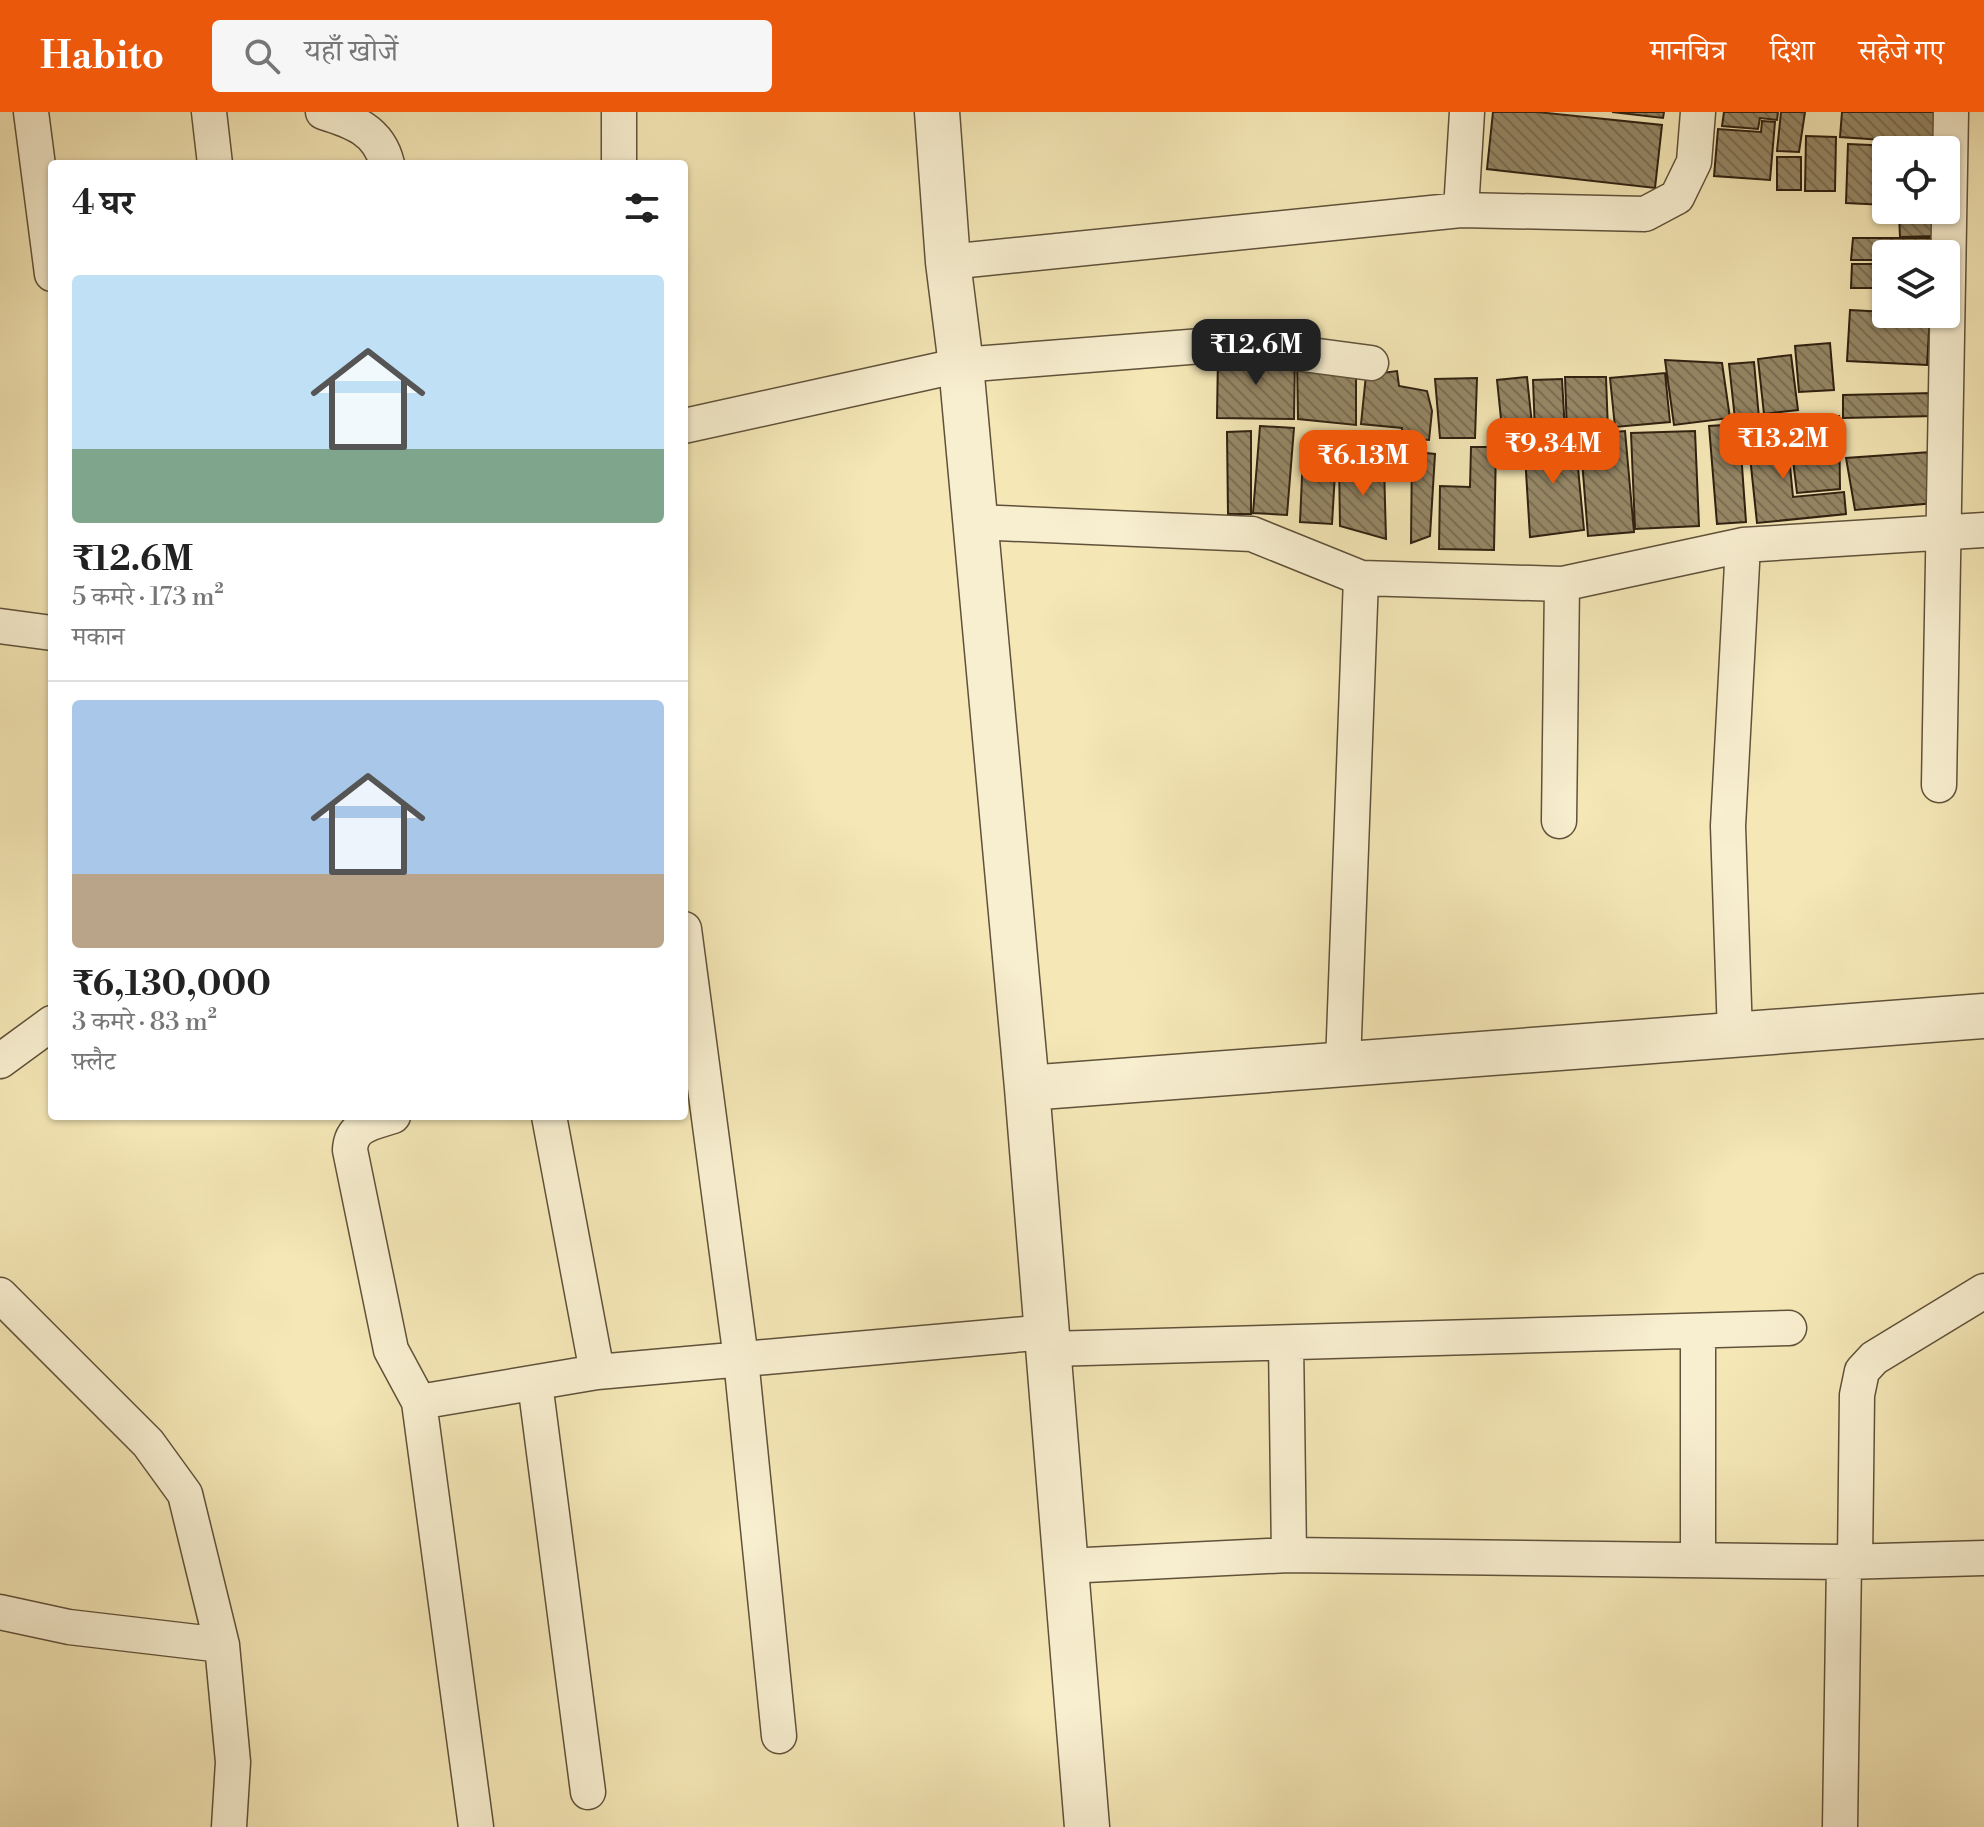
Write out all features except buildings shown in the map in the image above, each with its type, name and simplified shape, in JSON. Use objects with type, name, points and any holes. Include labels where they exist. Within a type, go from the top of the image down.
[{"type":"street","points":[[31,112],[48,243]]},
{"type":"street","points":[[209,112],[215,160]]},
{"type":"street","points":[[323,112],[357,123],[375,141],[385,160]]},
{"type":"street","points":[[619,112],[619,160]]},
{"type":"street","points":[[937,112],[948,262],[961,365],[1027,1088],[1087,1827]]},
{"type":"street","points":[[1461,210],[1467,112]]},
{"type":"street","points":[[948,262],[1461,210],[1645,214],[1677,197],[1694,162],[1698,112]]},
{"type":"street","points":[[1939,785],[1951,112]]},
{"type":"street","points":[[688,425],[961,365],[1227,344],[1371,363]]},
{"type":"street","points":[[975,522],[1252,534],[1361,578],[1562,584],[1743,545],[1984,530]]},
{"type":"street","points":[[1735,1035],[1728,826],[1743,545]]},
{"type":"street","points":[[1343,1064],[1361,578]]},
{"type":"street","points":[[1559,821],[1562,584]]},
{"type":"street","points":[[0,626],[48,632]]},
{"type":"street","points":[[688,959],[741,1359],[779,1736]]},
{"type":"street","points":[[1027,1088],[1984,1016]]},
{"type":"street","points":[[0,1061],[48,1026]]},
{"type":"street","points":[[381,1120],[357,1128],[350,1139],[350,1150],[391,1350],[419,1402],[476,1827]]},
{"type":"street","points":[[550,1120],[597,1372]]},
{"type":"street","points":[[1840,1827],[1857,1395],[1862,1371],[1874,1358],[1984,1291]]},
{"type":"street","points":[[0,1295],[148,1443],[185,1494],[222,1645],[233,1762],[229,1827]]},
{"type":"street","points":[[419,1402],[597,1372],[741,1359],[1048,1341],[1286,1343],[1789,1328]]},
{"type":"street","points":[[1698,1331],[1698,1560]]},
{"type":"street","points":[[1286,1343],[1289,1555]]},
{"type":"street","points":[[535,1383],[588,1792]]},
{"type":"street","points":[[1066,1566],[1289,1555],[1849,1562],[1984,1558]]},
{"type":"street","points":[[0,1612],[69,1627],[222,1645]]}]
